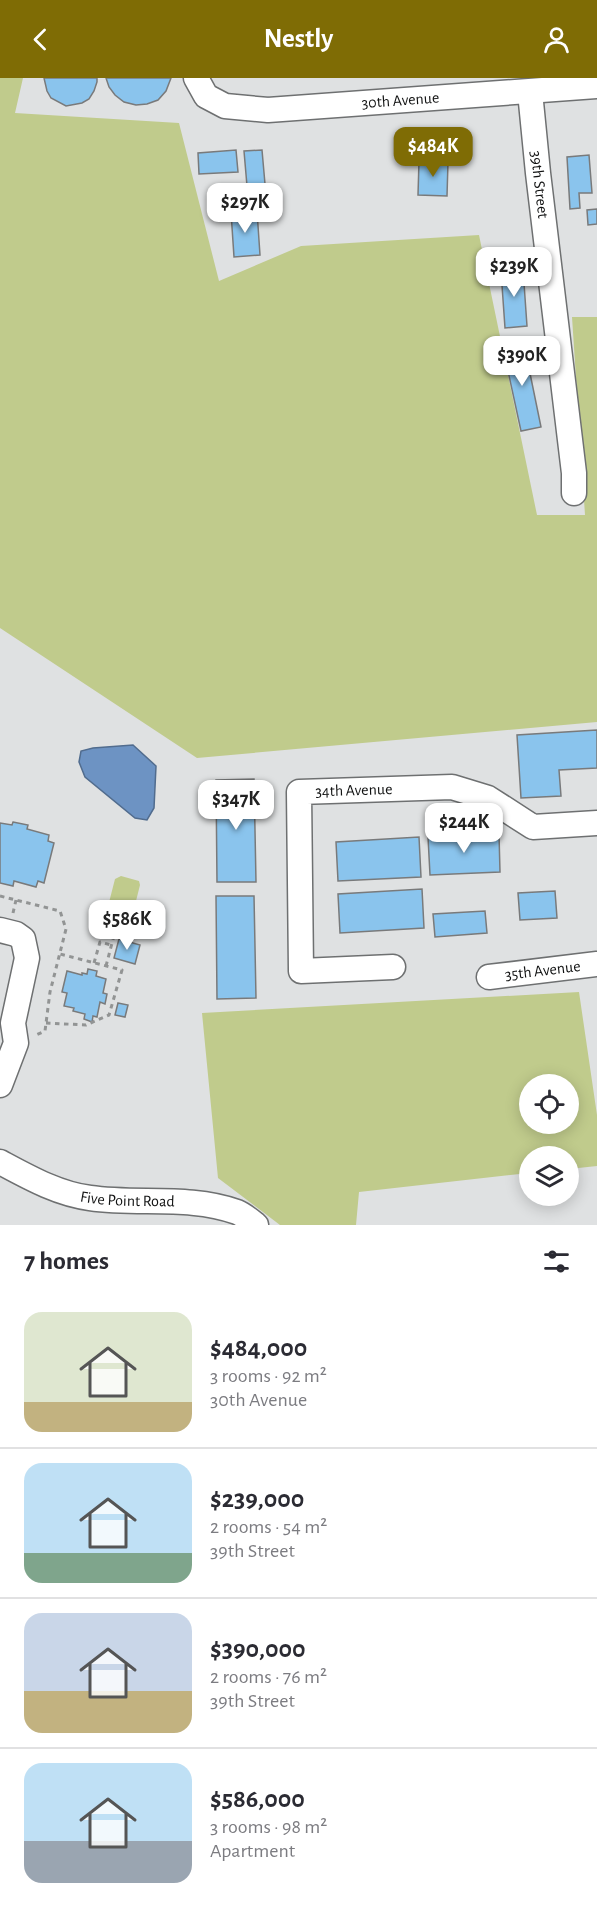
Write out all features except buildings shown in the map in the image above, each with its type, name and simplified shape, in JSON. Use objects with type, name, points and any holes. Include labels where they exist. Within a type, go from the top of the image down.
[{"type":"street","name":"30th Avenue","points":[[201,87],[225,106],[268,110],[421,97],[530,92],[597,86]]},
{"type":"street","name":"39th Street","points":[[530,92],[574,473],[574,493]]},
{"type":"street","name":"34th Avenue","points":[[393,967],[300,971],[299,792],[452,787],[488,798],[533,826],[597,824]]},
{"type":"street","points":[[0,930],[16,934],[23,939],[27,958],[6,1030],[16,1043],[0,1084]]},
{"type":"street","name":"35th Avenue","points":[[489,977],[597,964]]},
{"type":"street","name":"Five Point Road","points":[[0,1162],[30,1178],[69,1193],[90,1198],[196,1203],[239,1212],[256,1225]]},
{"type":"path","points":[[106,966],[116,928]]},
{"type":"path","points":[[94,963],[100,942],[112,945]]},
{"type":"path","points":[[46,1023],[86,1025],[109,1015],[122,970],[60,954]]},
{"type":"green space","points":[[0,78],[23,78],[15,113],[179,123],[219,281],[301,246],[479,235],[537,515],[585,515],[572,317],[597,317],[597,722],[197,758],[0,628]]},
{"type":"green space","points":[[121,876],[139,881],[140,885],[129,929],[126,931],[105,925],[104,922],[115,879]]},
{"type":"green space","points":[[579,992],[597,1115],[597,1166],[579,1168],[579,1146],[519,1146],[519,1174],[359,1192],[356,1225],[280,1225],[218,1178],[202,1013]]},
{"type":"water","points":[[133,745],[156,766],[154,808],[147,820],[135,818],[85,777],[79,762],[81,751]]}]
